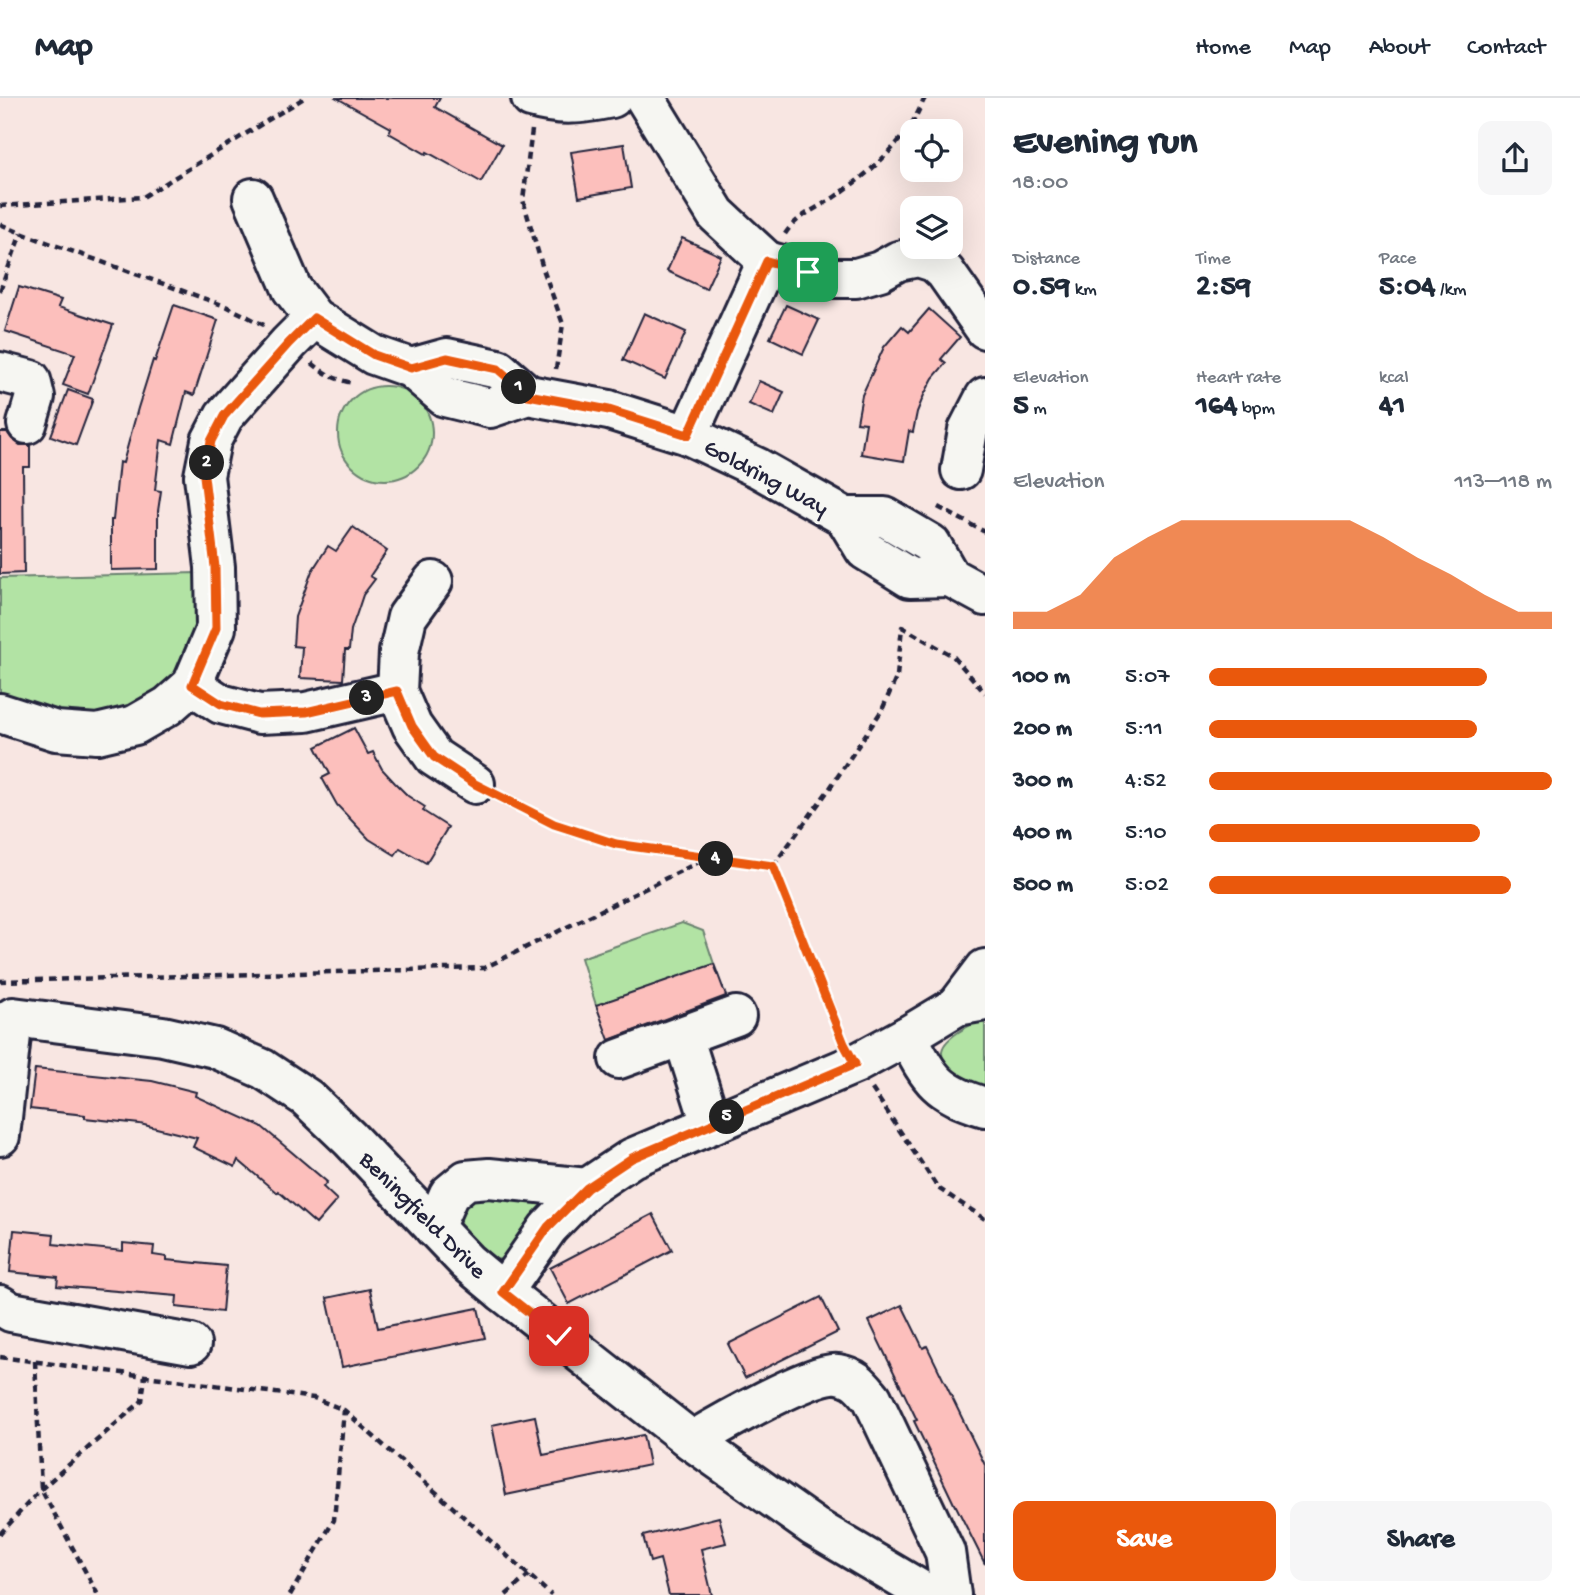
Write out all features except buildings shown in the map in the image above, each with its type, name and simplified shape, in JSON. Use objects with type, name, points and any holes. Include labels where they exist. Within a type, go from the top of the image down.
[{"type":"street","points":[[535,99],[561,105],[612,98]]},
{"type":"street","points":[[645,98],[716,215],[767,261],[830,278],[856,278],[880,271],[898,261],[918,257],[934,262],[944,272],[985,329]]},
{"type":"street","points":[[253,198],[292,289],[302,331]]},
{"type":"street","points":[[688,435],[767,261]]},
{"type":"street","points":[[302,331],[411,368],[445,397],[490,408],[539,397]]},
{"type":"street","points":[[0,713],[55,731],[97,734],[135,725],[168,706],[192,685],[216,628],[215,567],[204,476],[211,441],[224,416],[302,331]]},
{"type":"street","points":[[0,372],[31,380],[35,397],[27,424]]},
{"type":"street","name":"Goldring Way","points":[[539,397],[609,410],[688,435],[758,468],[845,517],[865,551],[910,578],[950,577],[985,596]]},
{"type":"street","points":[[961,470],[968,430],[985,397]]},
{"type":"street","points":[[433,581],[407,617],[398,652],[397,691],[412,726],[434,757],[475,784]]},
{"type":"street","points":[[192,685],[221,704],[259,714],[306,712],[397,691]]},
{"type":"street","points":[[503,1292],[548,1227],[587,1188],[632,1158],[855,1064],[971,1004],[985,969]]},
{"type":"street","points":[[619,1059],[736,1016]]},
{"type":"street","name":"Beningfield Drive","points":[[0,1136],[13,1017],[163,1035],[215,1048],[263,1069],[307,1098],[350,1139],[467,1262],[503,1292],[692,1441],[814,1527],[929,1595]]},
{"type":"street","points":[[683,1035],[711,1124]]},
{"type":"street","points":[[907,1036],[927,1074],[948,1094],[985,1107]]},
{"type":"street","points":[[434,1228],[449,1194],[466,1180],[489,1178],[587,1188]]},
{"type":"street","points":[[0,1305],[11,1312],[191,1344]]},
{"type":"street","points":[[692,1441],[726,1421],[814,1378],[837,1374],[859,1382],[872,1398],[945,1552],[951,1595]]},
{"type":"path","points":[[0,206],[143,197],[304,98]]},
{"type":"path","points":[[767,261],[792,222],[859,180],[891,150],[911,125],[925,98]]},
{"type":"path","points":[[535,99],[523,200],[543,269],[563,324],[539,397]]},
{"type":"path","points":[[0,224],[228,307],[274,331],[302,331]]},
{"type":"path","points":[[0,291],[21,233]]},
{"type":"path","points":[[773,866],[882,710],[897,676],[902,627],[953,656],[985,693]]},
{"type":"path","points":[[475,784],[554,824],[616,844],[773,866]]},
{"type":"path","points":[[0,981],[484,968],[707,858]]},
{"type":"path","points":[[773,866],[844,1044],[855,1064],[938,1188],[985,1219]]},
{"type":"path","points":[[0,1357],[314,1398],[344,1410],[551,1595]]},
{"type":"path","points":[[35,1362],[41,1489],[98,1595]]},
{"type":"path","points":[[0,1534],[41,1489],[142,1401],[145,1376]]},
{"type":"path","points":[[290,1595],[334,1520],[344,1410]]},
{"type":"path","points":[[506,1595],[529,1574]]},
{"type":"green space","points":[[385,386],[403,390],[418,400],[428,415],[432,433],[428,451],[418,466],[403,476],[385,480],[367,476],[352,466],[342,451],[338,433],[342,415],[352,400],[367,390]]},
{"type":"green space","points":[[196,573],[199,611],[196,627],[183,659],[162,687],[147,699],[105,714],[88,715],[54,710],[0,692],[0,578]]},
{"type":"green space","points":[[682,923],[703,931],[714,964],[596,1005],[581,958]]},
{"type":"green space","points":[[985,1020],[985,1095],[964,1083],[947,1066],[942,1053],[952,1037]]},
{"type":"green space","points":[[470,1193],[546,1200],[547,1207],[504,1259],[488,1260],[456,1234],[453,1212]]},
{"type":"route","points":[[559,1336],[503,1292],[548,1227],[587,1188],[632,1158],[855,1064],[844,1044],[773,866],[616,844],[554,824],[475,784],[434,757],[412,726],[397,691],[306,712],[259,714],[221,704],[192,685],[216,628],[215,567],[204,476],[211,441],[224,416],[314,318],[374,355],[411,368],[447,358],[498,369],[528,395],[609,410],[688,435],[767,261],[808,272]]}]
